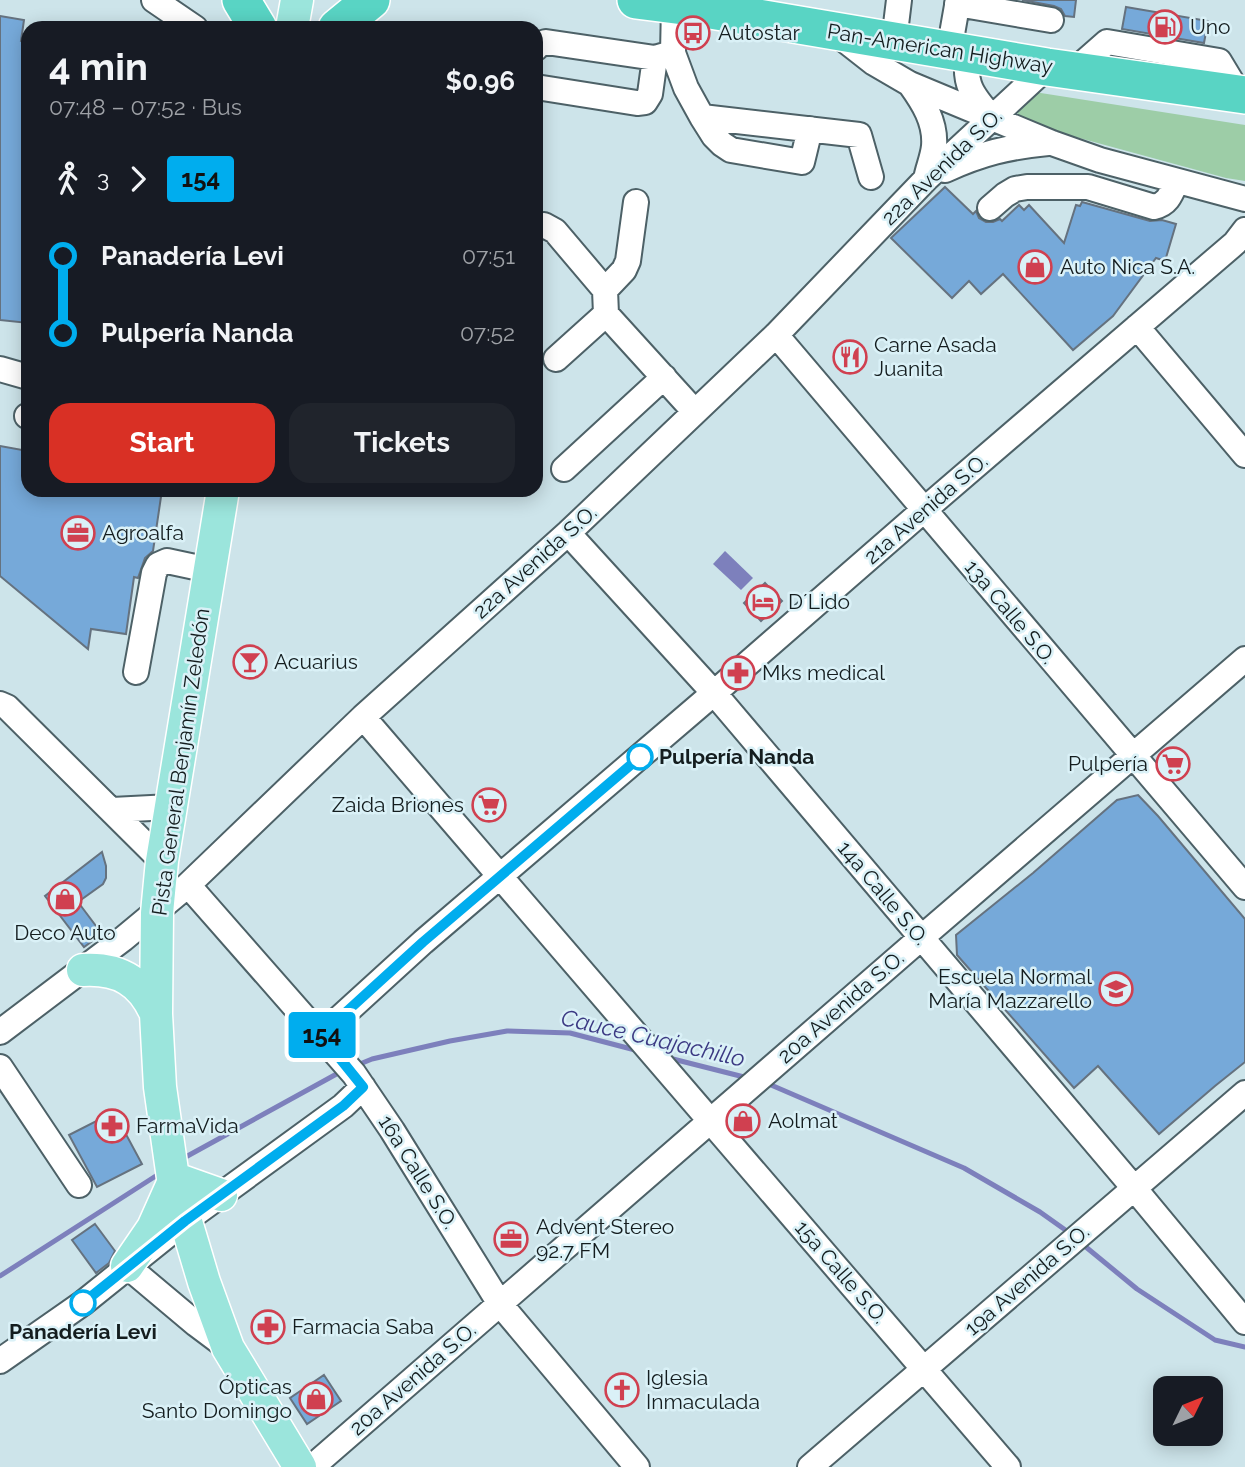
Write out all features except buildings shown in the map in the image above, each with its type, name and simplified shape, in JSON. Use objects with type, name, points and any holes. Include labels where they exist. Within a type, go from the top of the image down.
[{"type":"highway","points":[[241,0],[254,21]]},
{"type":"highway","points":[[346,21],[372,0]]},
{"type":"highway","name":"Pan-American Highway","points":[[636,0],[674,5],[781,11],[834,32],[1242,95]]},
{"type":"main road","points":[[293,21],[297,0]]},
{"type":"main road","name":"Pista General Benjamín Zeledón","points":[[222,497],[162,861],[157,912],[156,1014],[160,1087],[172,1171],[204,1282],[229,1348],[300,1467]]},
{"type":"main road","points":[[83,970],[108,971],[128,979],[144,993],[156,1014]]},
{"type":"main road","points":[[127,1266],[153,1228],[172,1171],[221,1195]]},
{"type":"street","points":[[154,0],[185,21]]},
{"type":"street","points":[[894,41],[899,0]]},
{"type":"street","points":[[992,118],[971,92],[967,80],[966,68],[959,52],[958,2],[1051,20]]},
{"type":"street","points":[[543,88],[645,102],[664,55],[674,5]]},
{"type":"street","points":[[834,32],[874,63],[910,84],[1052,143],[1100,160],[1245,199]]},
{"type":"street","points":[[543,44],[664,55]]},
{"type":"street","points":[[664,55],[715,136],[731,150],[802,162],[810,129]]},
{"type":"street","name":"22a Avenida S.O.","points":[[0,1032],[83,970],[188,885],[363,717],[568,533],[776,335],[926,179],[992,118],[1060,69]]},
{"type":"street","points":[[910,84],[925,106],[932,124],[934,145],[926,179]]},
{"type":"street","points":[[702,117],[859,135],[870,177]]},
{"type":"street","points":[[926,179],[968,159],[995,150],[1052,143]]},
{"type":"street","points":[[1088,187],[1100,160]]},
{"type":"street","points":[[990,208],[1015,189],[1027,187],[1088,187],[1154,206],[1162,205],[1170,197],[1176,181]]},
{"type":"street","points":[[556,359],[605,302],[624,270],[628,261],[636,202]]},
{"type":"street","points":[[543,225],[555,232],[605,302],[695,412]]},
{"type":"street","name":"21a Avenida S.O.","points":[[321,1035],[423,942],[1235,243],[1245,230]]},
{"type":"street","points":[[1137,327],[1245,455]]},
{"type":"street","name":"13a Calle S.O.","points":[[776,335],[1245,887]]},
{"type":"street","points":[[0,369],[21,375]]},
{"type":"street","points":[[564,469],[664,377]]},
{"type":"street","name":"14a Calle S.O.","points":[[568,533],[714,693],[1245,1322]]},
{"type":"street","points":[[136,672],[154,573],[158,565],[167,561],[209,570]]},
{"type":"street","name":"20a Avenida S.O.","points":[[312,1467],[1245,659]]},
{"type":"street","points":[[0,704],[7,707],[162,861]]},
{"type":"street","points":[[363,717],[500,876]]},
{"type":"street","points":[[113,810],[171,807]]},
{"type":"street","name":"15a Calle S.O.","points":[[500,876],[1008,1467]]},
{"type":"street","name":"16a Calle S.O.","points":[[188,885],[352,1072],[392,1130],[500,1304],[637,1467]]},
{"type":"street","points":[[0,1067],[79,1185]]},
{"type":"street","points":[[0,1361],[83,1303],[185,1221],[343,1106],[352,1072]]},
{"type":"street","name":"19a Avenida S.O.","points":[[810,1467],[1245,1093]]},
{"type":"street","points":[[127,1266],[229,1348]]},
{"type":"green space","points":[[1028,91],[1245,125],[1245,181],[1050,130],[1018,115],[1016,102]]},
{"type":"water","points":[[725,551],[753,578],[741,590],[713,564]]},
{"type":"waterway","name":"Cauce Cuajachillo","points":[[355,1066],[372,1059],[450,1041],[507,1031],[570,1033],[639,1051]]},
{"type":"waterway","name":"Cauce Cuajachillo","points":[[669,1058],[748,1078]]},
{"type":"waterway","name":"Cauce Cuajachillo","points":[[182,1159],[342,1071]]},
{"type":"waterway","name":"Cauce Cuajachillo","points":[[764,1082],[964,1168],[1040,1212],[1071,1234]]},
{"type":"waterway","name":"Cauce Cuajachillo","points":[[0,1276],[162,1172]]},
{"type":"waterway","name":"Cauce Cuajachillo","points":[[1081,1243],[1137,1289],[1215,1340],[1245,1347]]},
{"type":"bus line","name":"154","points":[[83,1303],[185,1221],[343,1106],[363,1087],[321,1035],[423,942],[640,757]]},
{"type":"place","name":"Uno","points":[[1165,27]]},
{"type":"place","name":"Autostar","points":[[693,33]]},
{"type":"place","name":"Auto Nica S.A.","points":[[1035,267]]},
{"type":"place","name":"Carne Asada Juanita","points":[[850,357]]},
{"type":"place","name":"Agroalfa","points":[[78,533]]},
{"type":"place","name":"D´Lido","points":[[763,602]]},
{"type":"place","name":"Acuarius","points":[[250,662]]},
{"type":"place","name":"Mks medical","points":[[738,673]]},
{"type":"place","name":"Pulpería Nanda","points":[[640,757]]},
{"type":"place","name":"Pulpería","points":[[1173,764]]},
{"type":"place","name":"Zaida Briones","points":[[489,805]]},
{"type":"place","name":"Deco Auto","points":[[65,899]]},
{"type":"place","name":"Escuela Normal María Mazzarello","points":[[1116,989]]},
{"type":"place","name":"Aolmat","points":[[743,1121]]},
{"type":"place","name":"FarmaVida","points":[[112,1126]]},
{"type":"place","name":"Advent Stereo 92.7 FM","points":[[511,1239]]},
{"type":"place","name":"Panadería Levi","points":[[83,1303]]},
{"type":"place","name":"Farmacia Saba","points":[[268,1327]]},
{"type":"place","name":"Iglesia Inmaculada","points":[[622,1390]]},
{"type":"place","name":"Ópticas Santo Domingo","points":[[316,1399]]}]
